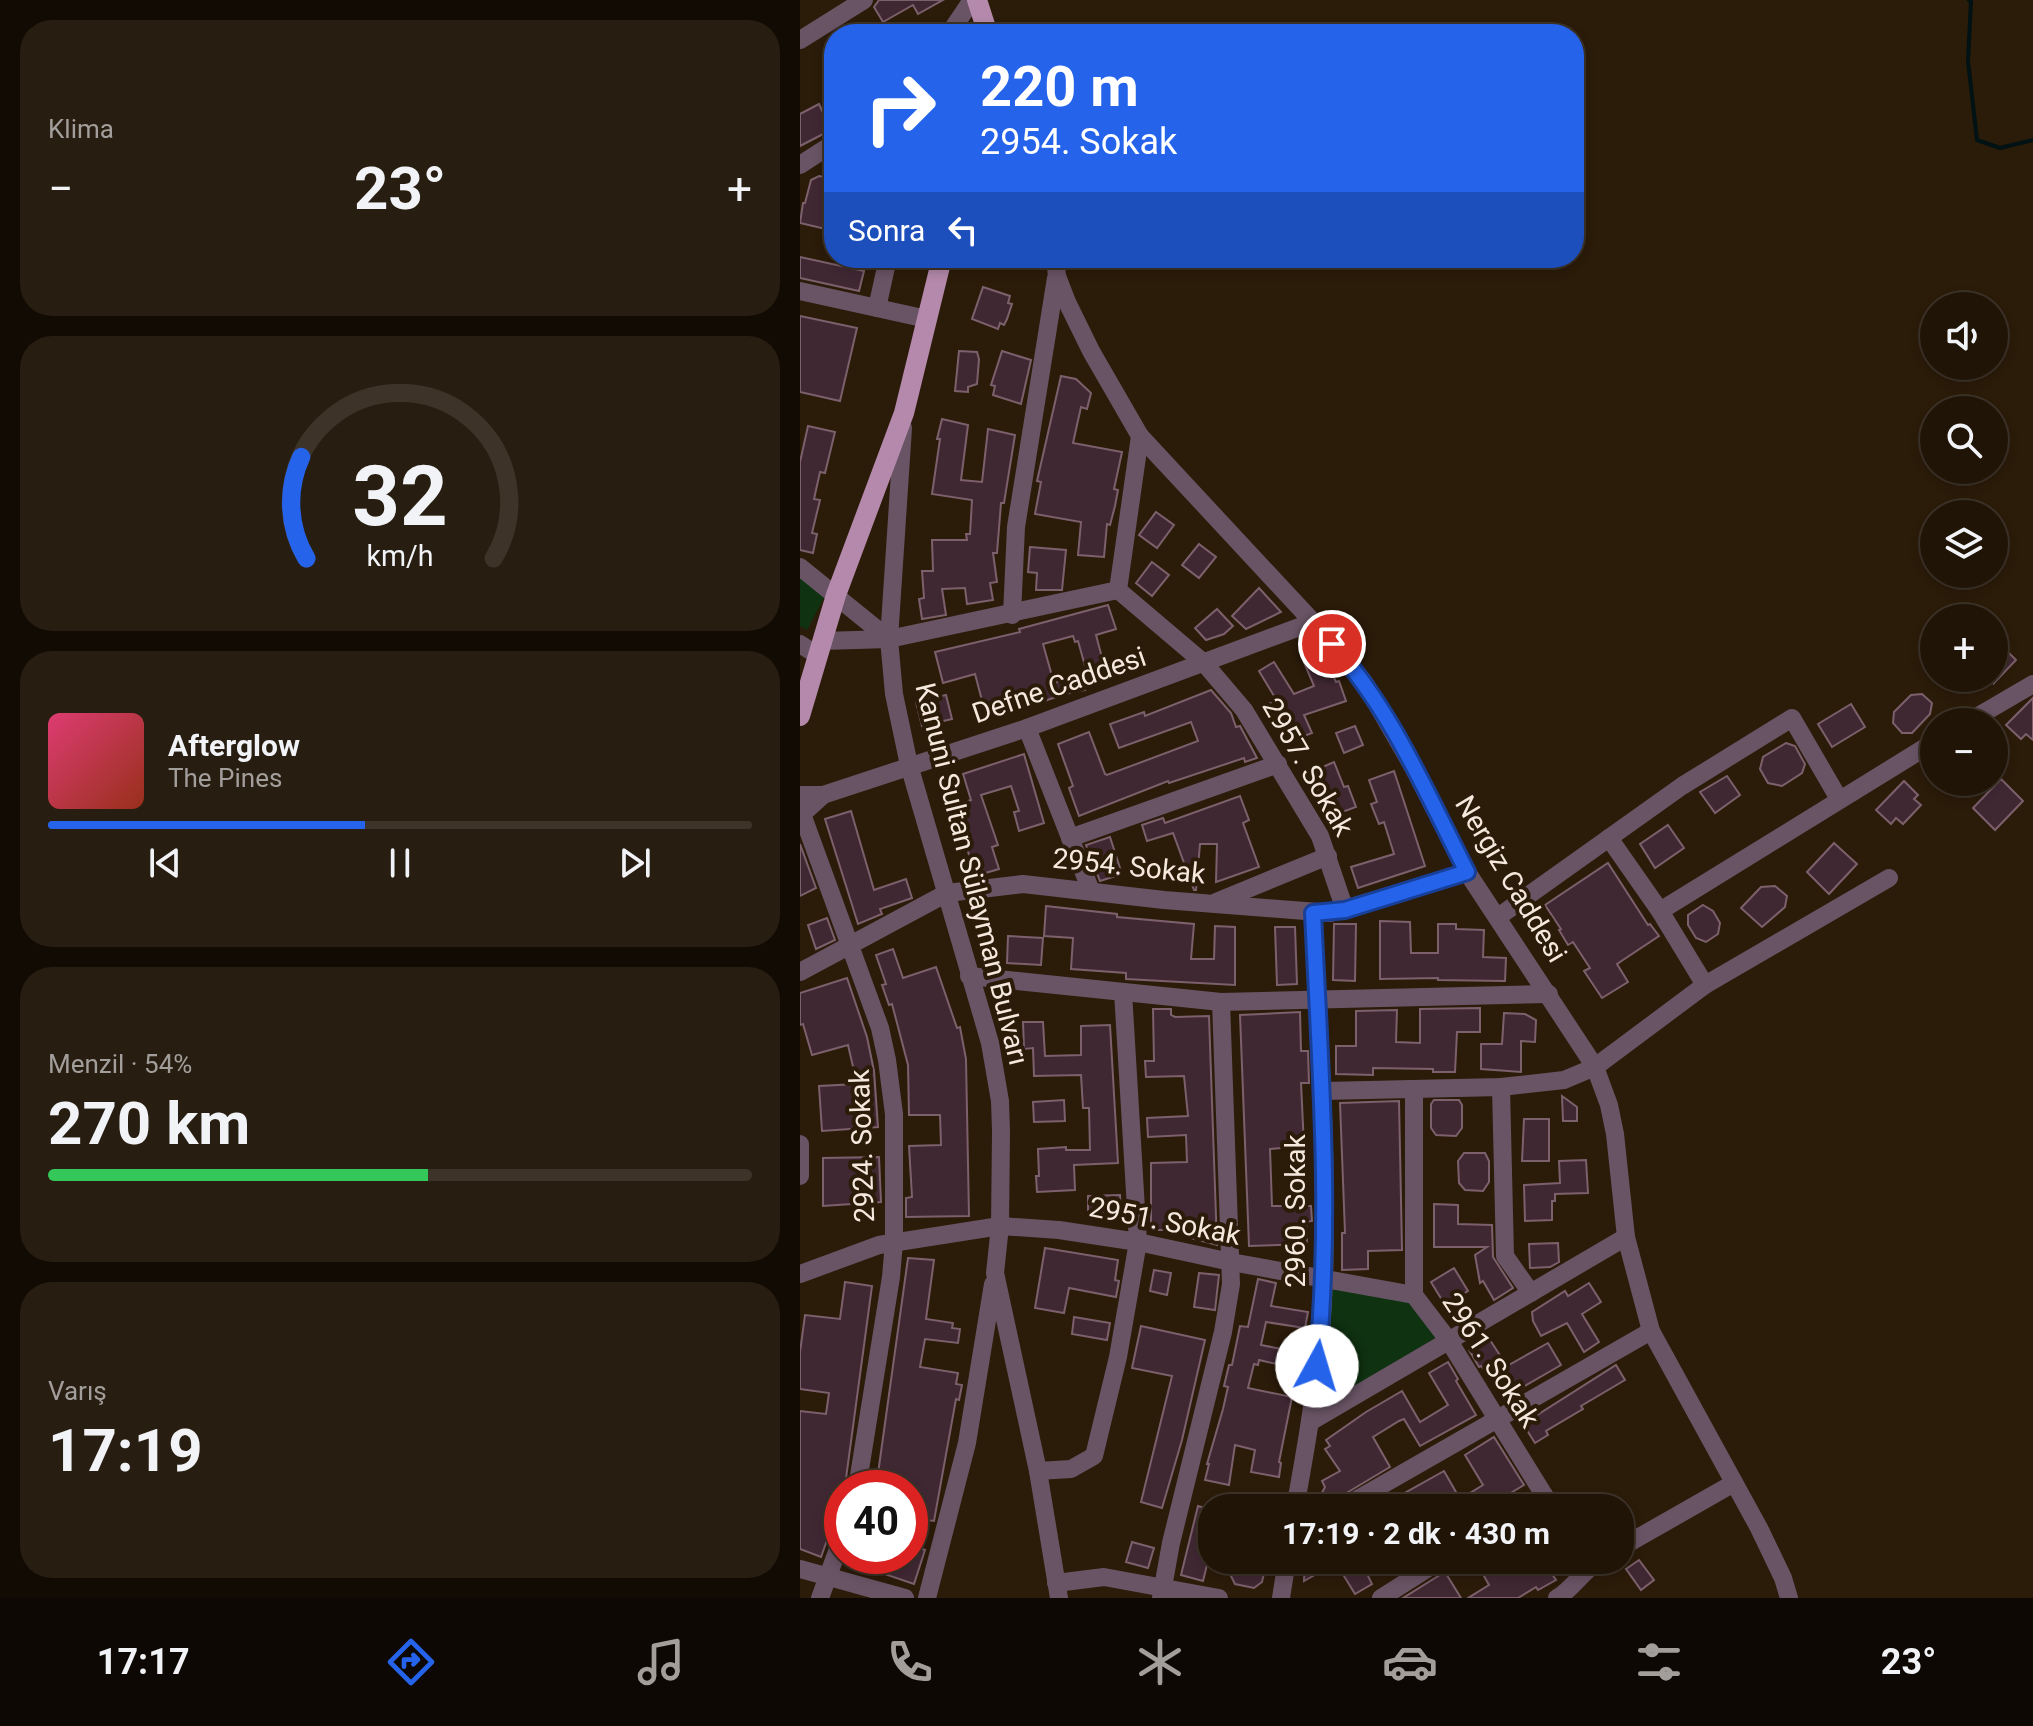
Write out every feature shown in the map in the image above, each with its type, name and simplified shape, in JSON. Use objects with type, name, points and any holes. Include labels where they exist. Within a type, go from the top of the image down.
[{"type":"main road","points":[[974,0],[984,24]]},
{"type":"main road","name":"Kanuni Sultan Sülayman Bulvarı","points":[[904,413],[940,268]]},
{"type":"main road","points":[[800,716],[813,646],[836,595],[904,413]]},
{"type":"street","points":[[826,24],[864,0]]},
{"type":"street","points":[[956,24],[974,0]]},
{"type":"street","points":[[800,40],[824,25]]},
{"type":"street","points":[[800,165],[824,149]]},
{"type":"street","points":[[877,308],[886,268]]},
{"type":"street","points":[[1012,615],[1016,527],[1056,268]]},
{"type":"street","name":"Nergiz Caddesi","points":[[1056,268],[1091,351],[1140,436],[1352,666],[1378,703],[1467,872],[1595,1067],[1609,1105],[1626,1237],[1651,1331],[1771,1552],[1789,1598]]},
{"type":"street","points":[[800,291],[927,319]]},
{"type":"street","name":"Kanuni Sultan Sülayman Bulvarı","points":[[904,413],[889,639],[898,720],[990,1043],[1000,1101],[1000,1226],[995,1273],[1038,1471],[1057,1590]]},
{"type":"street","points":[[813,646],[889,639],[1118,590],[1140,436]]},
{"type":"street","points":[[800,567],[889,639]]},
{"type":"street","name":"2957. Sokak","points":[[1118,590],[1204,663],[1244,710],[1309,816],[1328,856],[1345,910]]},
{"type":"street","name":"Defne Caddesi","points":[[823,795],[1027,728],[1313,622]]},
{"type":"street","points":[[1992,708],[2033,684]]},
{"type":"street","points":[[1498,917],[1682,786],[1792,718],[1839,799]]},
{"type":"street","points":[[1027,728],[1091,891]]},
{"type":"street","points":[[1660,911],[1920,750]]},
{"type":"street","points":[[1070,838],[1278,764]]},
{"type":"street","points":[[800,795],[823,795]]},
{"type":"street","points":[[801,815],[823,795]]},
{"type":"street","name":"2924. Sokak","points":[[801,815],[880,1028],[892,1087],[894,1242],[860,1470]]},
{"type":"street","points":[[1609,838],[1660,911],[1705,985]]},
{"type":"street","points":[[1214,903],[1328,856]]},
{"type":"street","name":"2954. Sokak","points":[[800,972],[947,893],[1023,884],[1313,913],[1345,910],[1467,872]]},
{"type":"street","points":[[1323,1091],[1501,1087],[1564,1080],[1595,1067],[1705,985],[1889,878]]},
{"type":"street","name":"2960. Sokak","points":[[1297,1494],[1310,1422],[1324,1279],[1323,1091],[1313,913]]},
{"type":"street","points":[[969,976],[1221,1002],[1549,994]]},
{"type":"street","points":[[1038,1471],[1071,1469],[1094,1456],[1118,1357],[1138,1242],[1123,992]]},
{"type":"street","points":[[1161,1593],[1223,1332],[1231,1262],[1221,1002]]},
{"type":"street","points":[[1501,1087],[1505,1256],[1531,1293]]},
{"type":"street","name":"2961. Sokak","points":[[1414,1089],[1414,1295],[1449,1341],[1543,1494]]},
{"type":"street","points":[[800,1144],[800,1176]]},
{"type":"street","name":"2951. Sokak","points":[[800,1274],[864,1249],[1000,1226],[1059,1230],[1138,1242],[1414,1295]]},
{"type":"street","points":[[1310,1422],[1626,1237]]},
{"type":"street","points":[[927,1598],[967,1443],[995,1273]]},
{"type":"street","points":[[1366,1494],[1651,1331]]},
{"type":"street","points":[[1634,1540],[1734,1483]]},
{"type":"street","points":[[800,1569],[905,1598]]},
{"type":"street","points":[[820,1598],[828,1574]]},
{"type":"street","points":[[1281,1598],[1285,1574]]},
{"type":"street","points":[[1381,1598],[1419,1574]]},
{"type":"street","points":[[1565,1596],[1582,1574]]},
{"type":"street","points":[[1057,1590],[1104,1577],[1161,1593],[1219,1598]]},
{"type":"green space","points":[[800,577],[825,596],[807,630],[800,626]]},
{"type":"green space","points":[[1333,1286],[1405,1297],[1437,1339],[1324,1406],[1317,1398]]},
{"type":"building","points":[[879,0],[943,0],[918,14],[913,5],[883,22],[874,7]]},
{"type":"building","points":[[819,104],[824,115],[824,134],[800,146],[800,114]]},
{"type":"building","points":[[824,177],[824,229],[800,223],[811,180]]},
{"type":"building","points":[[800,257],[824,262],[824,268],[864,271],[859,291],[800,278]]},
{"type":"building","points":[[983,287],[1010,296],[1008,303],[1012,304],[1007,319],[1004,325],[1000,323],[998,329],[972,319]]},
{"type":"building","points":[[800,316],[857,328],[840,401],[800,392]]},
{"type":"building","points":[[959,351],[977,352],[979,359],[977,384],[968,387],[968,392],[955,391]]},
{"type":"building","points":[[1002,351],[1031,360],[1021,404],[993,395],[995,386],[991,385]]},
{"type":"building","points":[[1061,376],[1076,379],[1091,393],[1087,409],[1081,407],[1073,443],[1122,452],[1114,489],[1118,490],[1115,506],[1110,525],[1107,524],[1104,557],[1078,555],[1081,522],[1035,514],[1041,482],[1037,481]]},
{"type":"building","points":[[942,419],[968,425],[961,480],[982,482],[988,429],[1015,435],[1004,503],[1001,503],[997,553],[993,553],[997,582],[990,583],[993,600],[967,604],[965,588],[942,589],[946,615],[922,619],[919,599],[924,598],[922,571],[933,571],[932,540],[967,540],[966,534],[970,534],[972,500],[932,494]]},
{"type":"building","points":[[808,426],[835,432],[825,473],[820,472],[814,499],[820,500],[812,533],[817,534],[813,553],[800,550],[800,462]]},
{"type":"building","points":[[1156,512],[1174,525],[1157,548],[1139,535]]},
{"type":"building","points":[[1199,544],[1216,557],[1199,578],[1182,565]]},
{"type":"building","points":[[1030,547],[1066,550],[1062,590],[1036,590],[1037,573],[1028,572]]},
{"type":"building","points":[[1152,562],[1169,575],[1152,596],[1136,583]]},
{"type":"building","points":[[1259,588],[1281,612],[1246,629],[1232,616]]},
{"type":"building","points":[[1108,605],[1116,629],[1096,635],[1108,680],[1009,713],[1005,702],[984,708],[975,674],[943,683],[935,652],[1020,632],[1019,629]],"holes":[[[1073,636],[1075,642],[1078,641],[1087,673],[1054,683],[1043,644]]]},
{"type":"building","points":[[1217,609],[1233,626],[1224,634],[1206,640],[1195,628]]},
{"type":"building","points":[[1322,651],[1346,701],[1304,715],[1312,733],[1284,744],[1268,704],[1277,701],[1259,671],[1274,662],[1294,694],[1314,686],[1303,660]]},
{"type":"building","points":[[2008,652],[2016,660],[2008,668]]},
{"type":"building","points":[[1211,690],[1231,713],[1236,727],[1240,726],[1257,758],[1245,762],[1244,758],[1168,781],[1079,816],[1069,788],[1073,786],[1058,744],[1089,732],[1107,775],[1198,741],[1191,722],[1119,748],[1110,724],[1144,712],[1145,716]]},
{"type":"building","points":[[1922,694],[1932,703],[1931,708],[1920,708],[1920,725],[1912,733],[1902,733],[1893,723],[1894,712],[1911,695]]},
{"type":"building","points":[[946,695],[952,719],[922,726],[916,702]]},
{"type":"building","points":[[2033,698],[2033,740],[2026,734],[2021,739],[2008,727],[2008,723]]},
{"type":"building","points":[[1851,704],[1865,727],[1832,747],[1818,724]]},
{"type":"building","points":[[1355,726],[1363,745],[1344,753],[1336,733]]},
{"type":"building","points":[[1786,743],[1795,746],[1805,764],[1802,773],[1782,786],[1768,783],[1760,769],[1763,757]]},
{"type":"building","points":[[1024,754],[1044,823],[1019,831],[1014,812],[1019,811],[1011,786],[981,795],[998,845],[992,847],[999,869],[975,876],[952,806],[971,800],[963,774]]},
{"type":"building","points":[[1334,762],[1356,807],[1334,815],[1325,789],[1319,792],[1311,772]]},
{"type":"building","points":[[1394,771],[1425,866],[1358,888],[1351,867],[1394,854],[1384,822],[1379,824],[1371,804],[1377,802],[1369,780]]},
{"type":"building","points":[[1727,776],[1740,795],[1715,813],[1700,792]]},
{"type":"building","points":[[1904,781],[1918,795],[1914,799],[1921,805],[1903,824],[1896,818],[1891,824],[1876,810]]},
{"type":"building","points":[[2008,786],[2023,801],[1995,830],[1973,808],[1985,796],[2008,796]]},
{"type":"building","points":[[1240,796],[1249,820],[1243,823],[1259,867],[1216,882],[1217,844],[1200,844],[1194,890],[1173,833],[1147,841],[1142,825],[1163,818],[1165,823]]},
{"type":"building","points":[[851,811],[874,890],[906,879],[912,898],[880,909],[882,914],[858,924],[825,819]]},
{"type":"building","points":[[1668,825],[1684,848],[1655,868],[1640,844]]},
{"type":"building","points":[[1110,837],[1122,874],[1100,881],[1086,845]]},
{"type":"building","points":[[1834,843],[1857,864],[1829,894],[1807,872]]},
{"type":"building","points":[[800,844],[816,888],[800,896]]},
{"type":"building","points":[[1608,863],[1648,925],[1659,936],[1617,964],[1628,982],[1602,998],[1584,971],[1590,968],[1573,942],[1568,945],[1545,905]]},
{"type":"building","points":[[1775,886],[1787,896],[1785,907],[1762,927],[1741,908],[1761,887]]},
{"type":"building","points":[[1703,905],[1713,911],[1720,923],[1718,934],[1706,942],[1696,938],[1688,925],[1688,915]]},
{"type":"building","points":[[1046,906],[1194,924],[1191,959],[1214,959],[1215,926],[1235,927],[1235,985],[1126,979],[1126,973],[1071,969],[1073,938],[1044,936]]},
{"type":"building","points":[[827,918],[835,940],[816,949],[808,925]]},
{"type":"building","points":[[1380,921],[1410,922],[1411,953],[1438,953],[1438,924],[1456,924],[1456,929],[1484,930],[1483,957],[1506,958],[1505,981],[1380,979]]},
{"type":"building","points":[[1334,924],[1356,924],[1355,981],[1333,980]]},
{"type":"building","points":[[1275,927],[1295,927],[1297,984],[1277,985]]},
{"type":"building","points":[[1008,936],[1043,938],[1041,965],[1007,963]]},
{"type":"building","points":[[893,949],[903,978],[936,967],[957,1028],[960,1027],[966,1059],[969,1216],[906,1217],[906,1198],[912,1197],[909,1146],[941,1145],[940,1115],[909,1115],[908,1065],[892,1004],[889,1005],[882,985],[886,984],[876,955]]},
{"type":"building","points":[[847,978],[867,1037],[874,1071],[878,1127],[822,1131],[819,1086],[857,1084],[848,1045],[812,1055],[803,1024],[800,1025],[800,993]]},
{"type":"building","points":[[1480,1008],[1480,1032],[1457,1032],[1455,1072],[1373,1068],[1373,1075],[1336,1074],[1336,1046],[1356,1046],[1356,1011],[1397,1010],[1396,1042],[1420,1043],[1420,1009]]},
{"type":"building","points":[[1153,1009],[1171,1009],[1171,1015],[1175,1017],[1209,1016],[1217,1245],[1187,1237],[1187,1230],[1151,1230],[1151,1163],[1187,1162],[1186,1135],[1148,1137],[1147,1118],[1188,1116],[1184,1076],[1146,1077],[1145,1061],[1154,1061]]},
{"type":"building","points":[[1300,1012],[1301,1051],[1308,1051],[1309,1083],[1301,1083],[1304,1146],[1270,1149],[1272,1206],[1311,1206],[1312,1221],[1306,1222],[1307,1244],[1249,1246],[1240,1015]]},
{"type":"building","points":[[1504,1013],[1525,1014],[1536,1020],[1535,1042],[1521,1041],[1521,1072],[1481,1069],[1481,1044],[1502,1044]]},
{"type":"building","points":[[1023,1022],[1043,1022],[1045,1056],[1081,1055],[1081,1026],[1110,1025],[1118,1163],[1074,1165],[1075,1190],[1037,1192],[1036,1176],[1039,1176],[1038,1149],[1066,1147],[1066,1150],[1090,1150],[1089,1108],[1083,1108],[1081,1075],[1034,1076],[1033,1048],[1024,1049]]},
{"type":"building","points":[[1562,1096],[1577,1107],[1577,1121],[1563,1121]]},
{"type":"building","points":[[1064,1100],[1065,1121],[1034,1122],[1033,1102]]},
{"type":"building","points":[[1434,1100],[1459,1100],[1462,1105],[1462,1128],[1456,1136],[1436,1135],[1431,1128],[1431,1104]]},
{"type":"building","points":[[1399,1101],[1402,1250],[1368,1251],[1368,1269],[1342,1270],[1342,1233],[1345,1233],[1340,1103]]},
{"type":"building","points":[[1524,1119],[1549,1119],[1549,1161],[1522,1161]]},
{"type":"building","points":[[1464,1153],[1485,1153],[1489,1161],[1489,1182],[1483,1191],[1465,1190],[1459,1183],[1458,1161]]},
{"type":"building","points":[[879,1157],[881,1202],[823,1206],[823,1158]]},
{"type":"building","points":[[1586,1160],[1588,1193],[1555,1194],[1552,1220],[1525,1221],[1524,1185],[1560,1183],[1559,1161]]},
{"type":"building","points":[[1120,1195],[1121,1213],[1088,1213],[1088,1196]]},
{"type":"building","points":[[1434,1204],[1458,1205],[1458,1224],[1492,1225],[1493,1257],[1513,1288],[1494,1300],[1483,1281],[1480,1283],[1475,1255],[1487,1247],[1434,1247]]},
{"type":"building","points":[[1558,1243],[1559,1262],[1550,1267],[1530,1268],[1529,1244]]},
{"type":"building","points":[[1045,1248],[1118,1260],[1116,1297],[1069,1288],[1064,1313],[1035,1308]]},
{"type":"building","points":[[908,1258],[934,1260],[926,1319],[953,1323],[952,1328],[960,1329],[958,1343],[925,1339],[920,1367],[958,1373],[956,1384],[962,1385],[959,1400],[956,1399],[934,1521],[928,1520],[928,1470],[879,1470]]},
{"type":"building","points":[[1454,1268],[1468,1291],[1445,1305],[1431,1282]]},
{"type":"building","points":[[1154,1270],[1171,1273],[1167,1295],[1150,1291]]},
{"type":"building","points":[[1199,1273],[1219,1275],[1215,1310],[1194,1307]]},
{"type":"building","points":[[1258,1279],[1276,1283],[1271,1306],[1308,1312],[1305,1328],[1266,1322],[1261,1345],[1297,1352],[1294,1368],[1259,1360],[1258,1365],[1254,1364],[1248,1388],[1292,1397],[1279,1462],[1279,1477],[1251,1472],[1255,1450],[1235,1445],[1229,1485],[1205,1480],[1207,1464],[1228,1387],[1224,1386],[1229,1365],[1232,1365],[1240,1326],[1248,1327]]},
{"type":"building","points":[[845,1282],[872,1286],[847,1470],[824,1470],[824,1549],[821,1557],[800,1549],[800,1411],[826,1414],[829,1393],[800,1389],[800,1352],[805,1315],[840,1319]]},
{"type":"building","points":[[1589,1283],[1601,1302],[1582,1314],[1599,1342],[1584,1352],[1567,1323],[1541,1336],[1532,1312],[1565,1291],[1568,1296]]},
{"type":"building","points":[[1074,1317],[1110,1323],[1107,1340],[1072,1334]]},
{"type":"building","points":[[1141,1326],[1205,1340],[1182,1440],[1162,1508],[1141,1502],[1172,1376],[1132,1368]]},
{"type":"building","points":[[1488,1337],[1507,1366],[1548,1343],[1561,1365],[1504,1398],[1487,1368],[1479,1367],[1469,1350]]},
{"type":"building","points":[[1448,1362],[1476,1415],[1420,1446],[1404,1419],[1399,1421],[1373,1437],[1390,1467],[1345,1494],[1321,1494],[1325,1487],[1322,1481],[1340,1471],[1325,1449],[1330,1446],[1326,1440],[1402,1391],[1420,1422],[1448,1405],[1429,1373]]},
{"type":"building","points":[[1616,1365],[1625,1380],[1581,1406],[1583,1409],[1546,1431],[1548,1435],[1535,1443],[1523,1424]]},
{"type":"building","points":[[1494,1437],[1524,1485],[1509,1494],[1468,1494],[1483,1485],[1465,1455]]},
{"type":"building","points":[[1444,1471],[1457,1494],[1403,1494]]},
{"type":"building","points":[[1198,1506],[1198,1574],[1205,1574],[1203,1581],[1181,1575]]},
{"type":"building","points":[[1132,1542],[1154,1548],[1148,1568],[1126,1562]]},
{"type":"building","points":[[1639,1560],[1654,1580],[1641,1590],[1630,1574],[1634,1574],[1634,1563]]},
{"type":"building","points":[[884,1574],[917,1574],[914,1584]]},
{"type":"building","points":[[1264,1574],[1262,1582],[1254,1588],[1235,1584],[1231,1576]]},
{"type":"building","points":[[1304,1574],[1316,1574],[1304,1581]]},
{"type":"building","points":[[1343,1574],[1371,1574],[1368,1576],[1372,1584],[1355,1594]]},
{"type":"building","points":[[1446,1574],[1461,1598],[1403,1598]]},
{"type":"building","points":[[1483,1574],[1552,1574],[1556,1580],[1518,1598],[1468,1598],[1489,1585]]},
{"type":"waterway","points":[[1969,0],[1968,61],[1977,140],[2000,148],[2033,140]]},
{"type":"route","points":[[1317,1366],[1324,1279],[1324,1132],[1313,913],[1345,910],[1467,872],[1378,703],[1332,644]]}]
